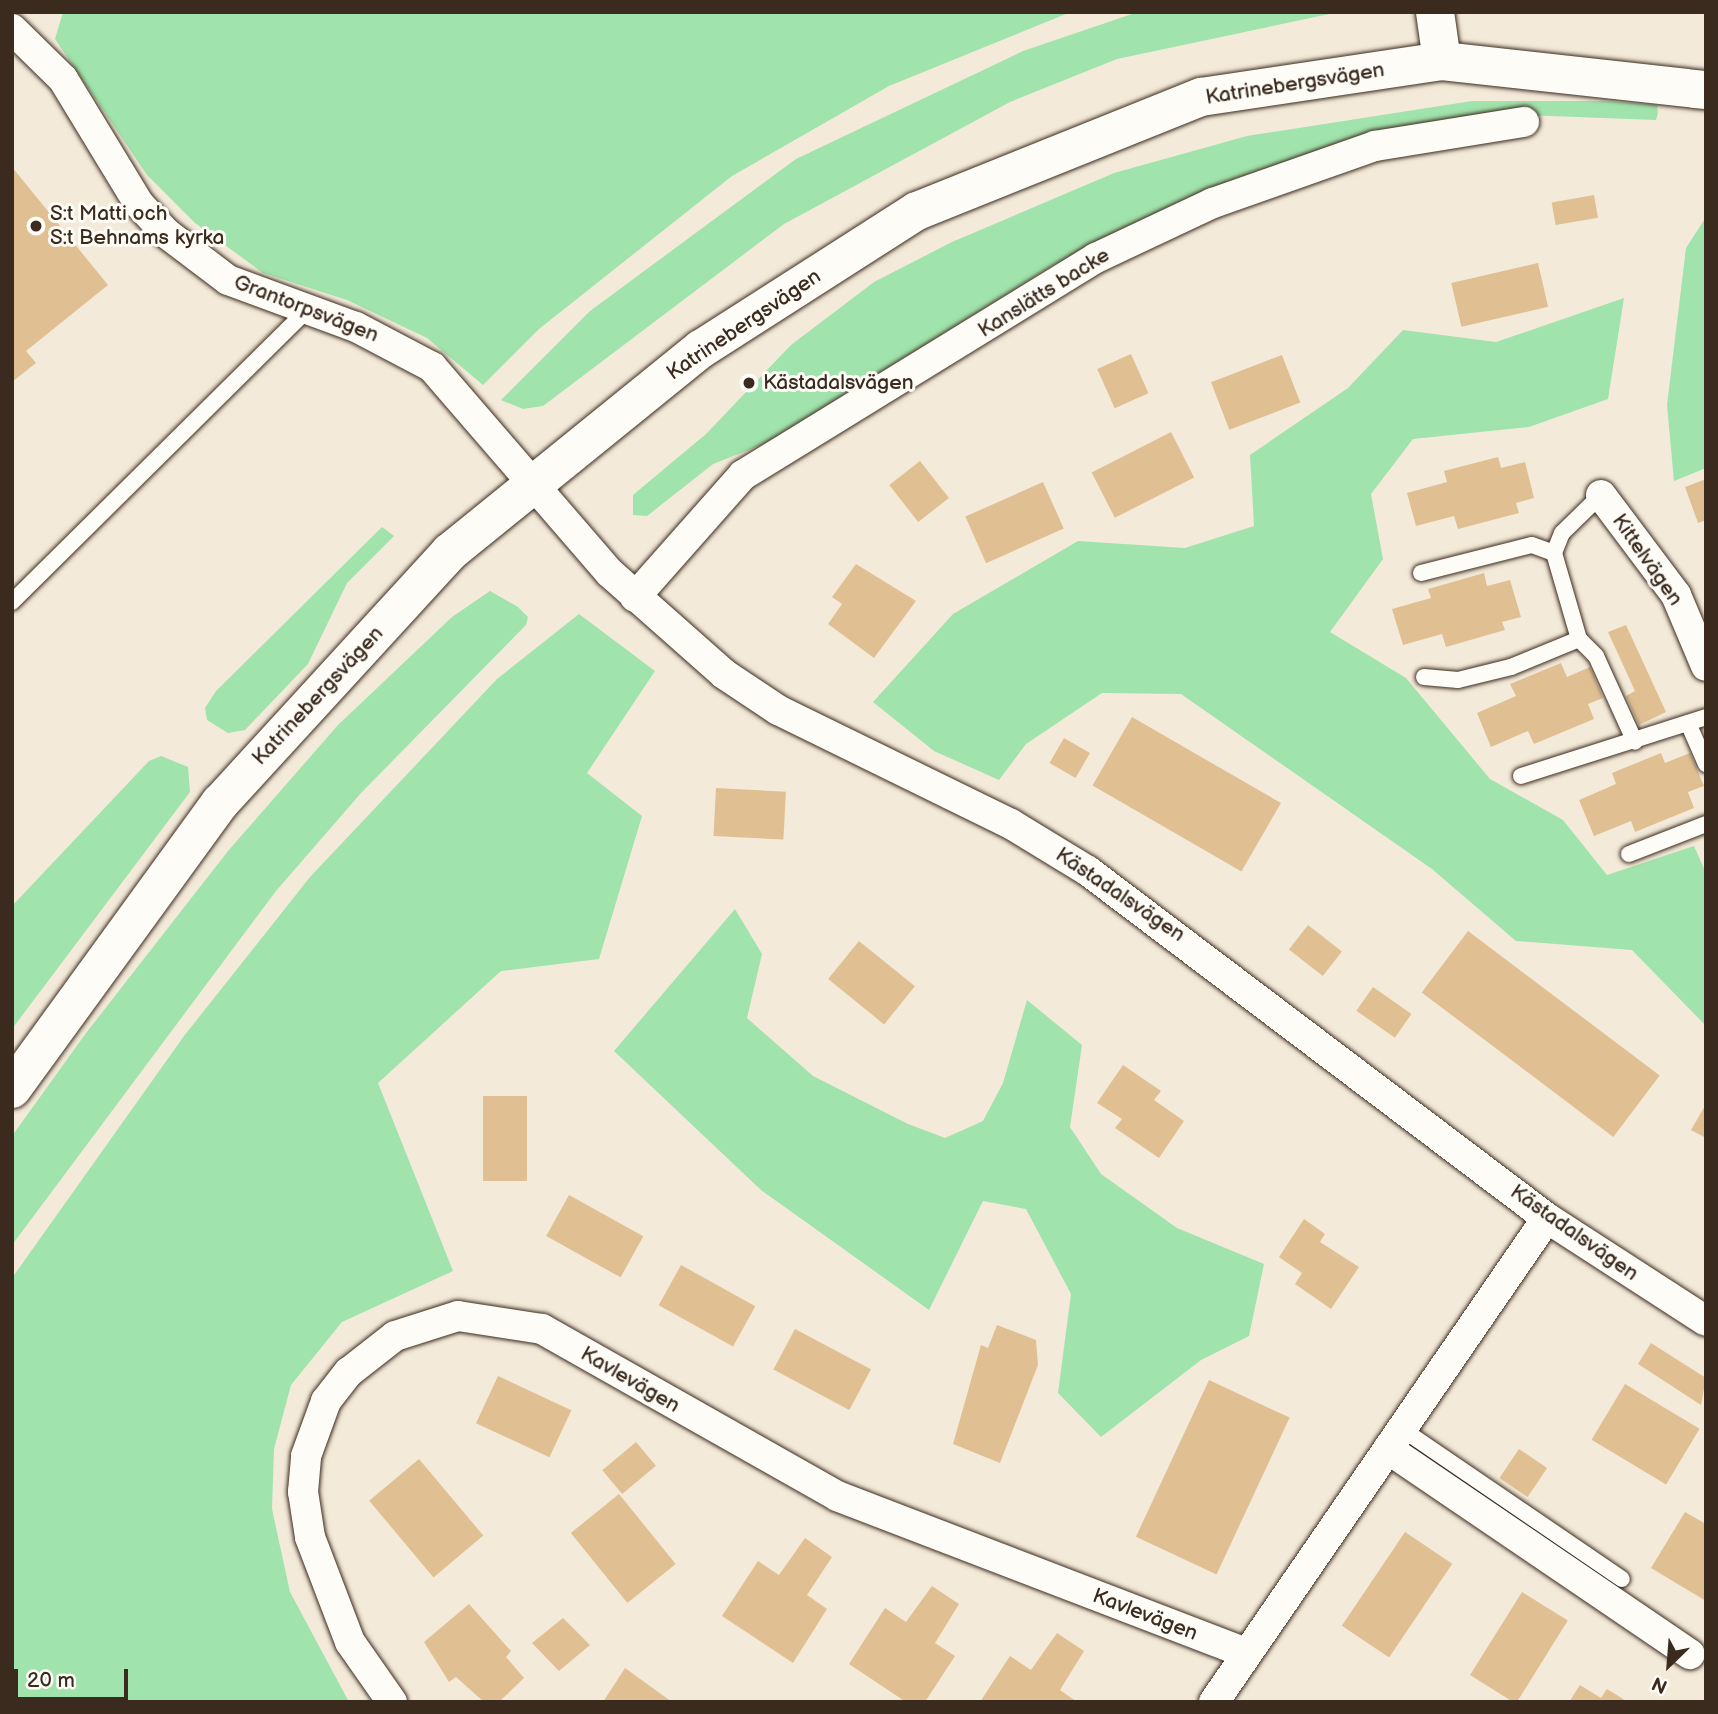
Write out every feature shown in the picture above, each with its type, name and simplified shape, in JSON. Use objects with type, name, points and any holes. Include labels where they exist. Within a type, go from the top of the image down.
[{"type":"street","points":[[1435,12],[1442,61]]},
{"type":"street","name":"Grantorpsvägen","points":[[12,29],[63,79],[139,204],[166,233],[228,280],[413,353],[475,412],[533,483]]},
{"type":"street","name":"Katrinebergsvägen","points":[[12,1088],[220,803],[450,552],[701,349],[917,211],[1201,97],[1442,61],[1706,90]]},
{"type":"street","name":"Kanslätts backe","points":[[635,597],[743,475],[1096,258],[1294,172],[1375,146],[1524,122]]},
{"type":"street","name":"Kästadalsvägen","points":[[533,483],[635,597],[724,674],[778,710],[1011,824],[1161,920],[1547,1218],[1706,1321]]},
{"type":"street","name":"Kittelvägen","points":[[1601,495],[1676,595],[1706,666]]},
{"type":"street","points":[[1214,1702],[1245,1653],[1547,1218]]},
{"type":"street","name":"Kavlevägen","points":[[392,1702],[350,1642],[310,1537],[303,1492],[306,1456],[326,1401],[349,1372],[395,1336],[458,1316],[542,1329],[837,1496],[1245,1653]]},
{"type":"street","points":[[1395,1439],[1690,1654]]},
{"type":"lane","points":[[12,602],[306,311]]},
{"type":"lane","points":[[1601,495],[1562,533],[1554,553],[1579,639],[1595,656],[1634,742]]},
{"type":"lane","points":[[1421,573],[1532,545],[1554,553]]},
{"type":"lane","points":[[1424,677],[1458,680],[1511,667],[1579,639]]},
{"type":"lane","points":[[1521,776],[1706,717]]},
{"type":"lane","points":[[1688,723],[1706,764]]},
{"type":"lane","points":[[1629,854],[1706,824]]},
{"type":"lane","points":[[1395,1439],[1622,1579]]},
{"type":"green space","points":[[63,12],[1071,12],[889,86],[732,176],[539,329],[483,385],[427,338],[347,300],[263,273],[195,223],[147,175],[55,39]]},
{"type":"green space","points":[[1138,12],[1339,12],[1117,59],[1010,102],[784,224],[543,406],[523,409],[501,400],[590,311],[796,159],[1023,51]]},
{"type":"green space","points":[[1472,101],[1605,101],[1657,105],[1658,113],[1656,120],[1494,114],[1387,129],[1055,264],[769,442],[713,464],[647,516],[633,515],[633,495],[706,434],[791,345],[874,282],[952,242],[1114,173],[1247,136]]},
{"type":"green space","points":[[1706,217],[1706,468],[1674,481],[1667,405],[1686,248]]},
{"type":"green space","points":[[1624,298],[1608,399],[1529,427],[1413,439],[1371,494],[1383,559],[1330,632],[1406,678],[1490,779],[1563,820],[1607,875],[1694,846],[1706,873],[1706,1026],[1632,950],[1516,941],[1432,869],[1181,694],[1102,693],[1026,744],[999,780],[934,751],[873,702],[953,614],[1078,541],[1185,548],[1254,526],[1250,455],[1348,388],[1403,330],[1496,342]]},
{"type":"green space","points":[[382,527],[394,536],[347,583],[308,664],[245,730],[228,733],[207,720],[205,708],[216,691]]},
{"type":"green space","points":[[490,591],[518,607],[528,617],[526,625],[361,793],[276,891],[12,1245],[12,1136],[86,1033],[228,851],[338,725],[452,617]]},
{"type":"green space","points":[[579,614],[655,671],[587,773],[642,816],[599,959],[501,971],[378,1083],[453,1271],[342,1322],[291,1385],[274,1449],[272,1509],[290,1592],[349,1702],[12,1702],[12,1278],[184,1036],[310,877],[497,679]]},
{"type":"green space","points":[[161,756],[188,767],[190,792],[12,1029],[12,906],[149,761]]},
{"type":"green space","points":[[735,909],[762,954],[747,1018],[813,1076],[908,1124],[945,1138],[983,1121],[1003,1083],[1027,1000],[1082,1045],[1070,1127],[1101,1174],[1177,1228],[1264,1264],[1249,1336],[1201,1360],[1101,1437],[1058,1393],[1071,1294],[1026,1209],[983,1201],[929,1310],[761,1190],[614,1051]]},
{"type":"building","name":"S:t Matti och S:t Behnams kyrka","points":[[12,167],[108,285],[26,351],[36,363],[12,382]]},
{"type":"building","points":[[1594,195],[1598,218],[1556,225],[1552,202]]},
{"type":"building","points":[[1538,263],[1548,307],[1461,327],[1451,283]]},
{"type":"building","points":[[1131,354],[1148,393],[1115,408],[1097,369]]},
{"type":"building","points":[[1282,355],[1300,403],[1229,430],[1211,382]]},
{"type":"building","points":[[1171,432],[1194,477],[1115,518],[1092,472]]},
{"type":"building","points":[[1498,457],[1501,468],[1525,462],[1534,498],[1516,503],[1519,513],[1458,529],[1454,516],[1416,526],[1407,493],[1447,482],[1444,471]]},
{"type":"building","points":[[920,461],[949,498],[918,522],[889,485]]},
{"type":"building","points":[[1706,479],[1706,520],[1698,523],[1685,487]]},
{"type":"building","points":[[1043,482],[1064,529],[986,563],[965,517]]},
{"type":"building","points":[[856,564],[916,601],[874,658],[828,624],[842,604],[832,597]]},
{"type":"building","points":[[1484,573],[1487,586],[1510,580],[1521,617],[1502,622],[1505,630],[1446,647],[1442,634],[1403,645],[1392,609],[1431,598],[1428,589]]},
{"type":"building","points":[[1626,625],[1666,712],[1639,725],[1626,696],[1635,691],[1608,632]]},
{"type":"building","points":[[1561,663],[1567,677],[1590,667],[1603,698],[1588,704],[1594,719],[1534,744],[1528,731],[1491,747],[1477,713],[1516,696],[1510,684]]},
{"type":"building","points":[[1132,717],[1281,803],[1241,871],[1092,785]]},
{"type":"building","points":[[1064,738],[1090,753],[1075,778],[1050,763]]},
{"type":"building","points":[[1661,753],[1665,763],[1690,753],[1704,786],[1688,792],[1694,808],[1635,832],[1631,821],[1594,836],[1579,800],[1616,784],[1612,773]]},
{"type":"building","points":[[716,788],[786,792],[783,840],[713,836]]},
{"type":"building","points":[[1308,925],[1342,951],[1323,976],[1289,949]]},
{"type":"building","points":[[1468,931],[1660,1075],[1613,1137],[1422,992]]},
{"type":"building","points":[[859,941],[915,986],[884,1024],[828,979]]},
{"type":"building","points":[[1373,987],[1412,1014],[1395,1038],[1356,1011]]},
{"type":"building","points":[[1123,1065],[1161,1091],[1154,1100],[1184,1121],[1159,1158],[1115,1128],[1122,1119],[1097,1103]]},
{"type":"building","points":[[483,1096],[527,1096],[527,1181],[483,1181]]},
{"type":"building","points":[[1706,1104],[1706,1138],[1691,1130]]},
{"type":"building","points":[[569,1195],[643,1236],[621,1277],[546,1236]]},
{"type":"building","points":[[1304,1219],[1325,1234],[1320,1242],[1359,1267],[1331,1309],[1295,1284],[1302,1273],[1279,1257]]},
{"type":"building","points":[[681,1265],[755,1306],[733,1346],[659,1305]]},
{"type":"building","points":[[997,1325],[1036,1340],[1038,1365],[1000,1463],[953,1444],[981,1345],[988,1348]]},
{"type":"building","points":[[795,1329],[871,1369],[849,1410],[773,1370]]},
{"type":"building","points":[[1651,1343],[1706,1378],[1701,1405],[1638,1364]]},
{"type":"building","points":[[498,1376],[571,1410],[549,1457],[476,1423]]},
{"type":"building","points":[[1209,1380],[1290,1418],[1217,1574],[1136,1537]]},
{"type":"building","points":[[1625,1384],[1700,1429],[1666,1485],[1592,1440]]},
{"type":"building","points":[[636,1442],[656,1466],[622,1494],[602,1470]]},
{"type":"building","points":[[1519,1449],[1547,1468],[1528,1497],[1499,1478]]},
{"type":"building","points":[[419,1459],[483,1536],[433,1577],[369,1501]]},
{"type":"building","points":[[619,1494],[676,1564],[627,1603],[571,1533]]},
{"type":"building","points":[[1685,1512],[1706,1524],[1706,1601],[1651,1568]]},
{"type":"building","points":[[1405,1532],[1452,1564],[1389,1658],[1342,1626]]},
{"type":"building","points":[[805,1538],[832,1557],[807,1595],[827,1609],[793,1663],[722,1616],[758,1561],[779,1575]]},
{"type":"building","points":[[932,1586],[959,1604],[935,1643],[955,1656],[925,1702],[906,1702],[849,1664],[885,1608],[906,1622]]},
{"type":"building","points":[[1522,1592],[1568,1621],[1517,1702],[1470,1675]]},
{"type":"building","points":[[469,1604],[511,1651],[506,1657],[524,1678],[499,1702],[484,1702],[456,1677],[449,1682],[424,1642]]},
{"type":"building","points":[[563,1618],[590,1645],[559,1671],[532,1643]]},
{"type":"building","points":[[1057,1633],[1084,1651],[1060,1690],[1077,1702],[980,1702],[1010,1656],[1031,1670]]},
{"type":"building","points":[[625,1668],[672,1702],[603,1702]]},
{"type":"building","points":[[1580,1685],[1601,1698],[1607,1689],[1628,1702],[1569,1702]]},
{"type":"place","name":"S:t Matti och S:t Behnams kyrka","points":[[36,226]]},
{"type":"place","name":"Kästadalsvägen","points":[[749,383]]}]
